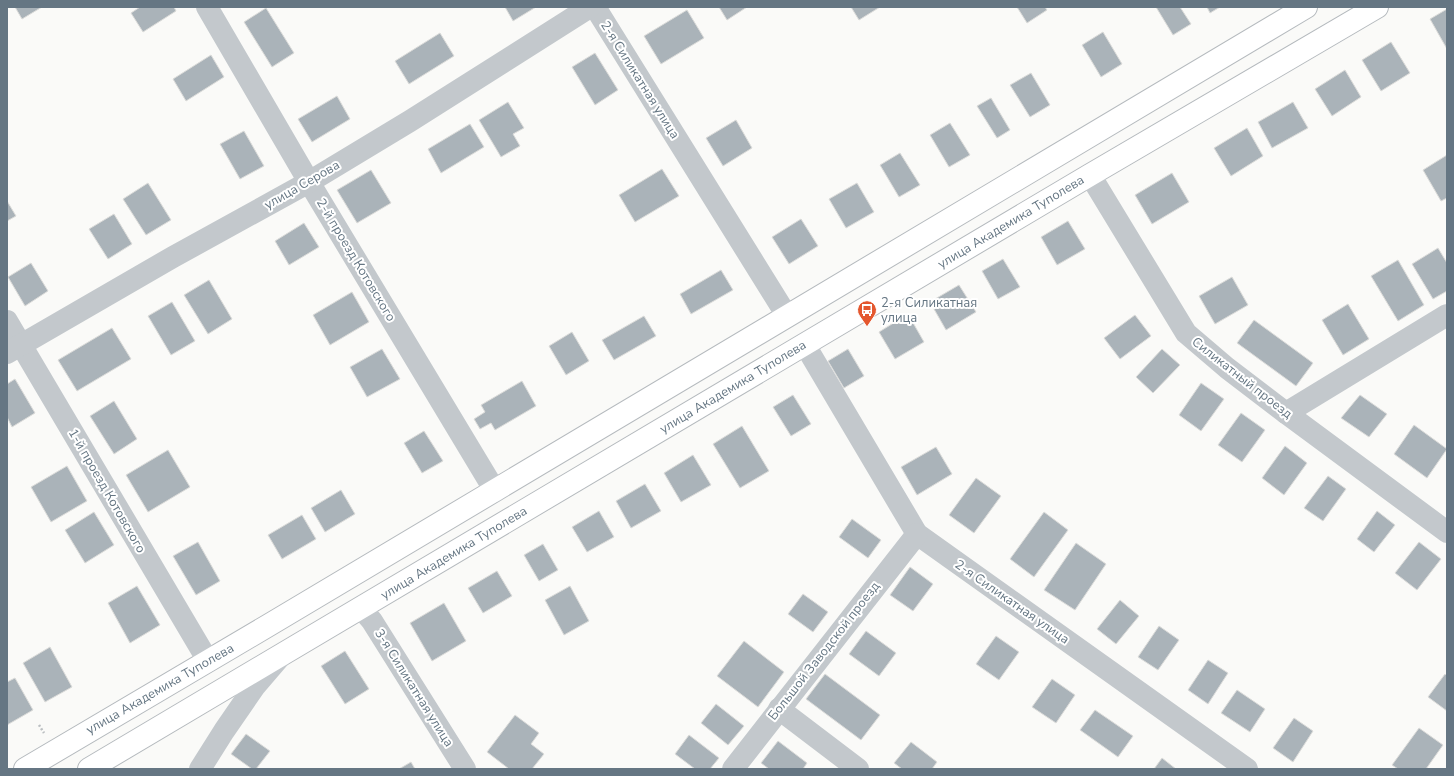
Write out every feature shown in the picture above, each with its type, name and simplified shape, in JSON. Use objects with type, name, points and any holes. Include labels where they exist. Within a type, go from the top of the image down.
[{"type":"main road","name":"улица Академика Туполева","points":[[25,769],[495,491],[1306,7]]},
{"type":"main road","name":"улица Академика Туполева","points":[[89,769],[1090,175],[1377,7]]},
{"type":"main road","points":[[804,345],[802,324],[805,312],[812,302]]},
{"type":"main road","points":[[783,357],[788,347],[790,337],[790,326],[787,316]]},
{"type":"main road","points":[[269,625],[262,644],[263,648],[282,655]]},
{"type":"street","name":"2-й проезд Котовского","points":[[206,7],[309,182],[495,491]]},
{"type":"street","name":"улица Серова","points":[[14,348],[173,257],[309,182],[410,121],[590,7]]},
{"type":"street","name":"2-я Силикатная улица","points":[[595,7],[787,316]]},
{"type":"street","name":"Силикатный проезд","points":[[1090,175],[1186,333],[1227,368],[1286,413],[1447,532]]},
{"type":"street","points":[[1286,413],[1447,315]]},
{"type":"street","name":"1-й проезд Котовского","points":[[7,321],[14,348],[208,661]]},
{"type":"street","name":"2-я Силикатная улица","points":[[804,345],[916,534],[1247,769]]},
{"type":"street","name":"Большой Заводской проезд","points":[[733,769],[778,709],[916,534]]},
{"type":"street","name":"3-я Силикатная улица","points":[[361,608],[372,621],[465,769]]},
{"type":"street","points":[[200,769],[255,686],[282,655]]},
{"type":"street","points":[[778,709],[858,769]]},
{"type":"building","points":[[15,7],[42,7],[22,19]]},
{"type":"building","points":[[140,7],[174,7],[176,11],[143,32],[131,13]]},
{"type":"building","points":[[505,7],[536,7],[513,21]]},
{"type":"building","points":[[719,7],[747,7],[727,20]]},
{"type":"building","points":[[851,7],[880,7],[859,20]]},
{"type":"building","points":[[1017,7],[1045,7],[1047,10],[1027,23]]},
{"type":"building","points":[[1156,7],[1180,7],[1191,24],[1173,35]]},
{"type":"building","points":[[1207,7],[1220,7],[1210,13]]},
{"type":"building","points":[[266,8],[294,53],[272,67],[244,22]]},
{"type":"building","points":[[1447,9],[1447,49],[1430,19]]},
{"type":"building","points":[[687,10],[704,38],[661,64],[644,36]]},
{"type":"building","points":[[1103,32],[1122,64],[1101,77],[1082,45]]},
{"type":"building","points":[[440,33],[454,56],[409,84],[395,61]]},
{"type":"building","points":[[1391,42],[1410,73],[1381,91],[1362,60]]},
{"type":"building","points":[[595,53],[618,90],[595,105],[572,67]]},
{"type":"building","points":[[211,55],[224,77],[186,101],[173,79]]},
{"type":"building","points":[[1345,70],[1361,97],[1332,116],[1315,89]]},
{"type":"building","points":[[1031,73],[1050,105],[1030,117],[1010,85]]},
{"type":"building","points":[[337,96],[350,119],[312,142],[298,119]]},
{"type":"building","points":[[991,98],[1010,130],[997,138],[977,106]]},
{"type":"building","points":[[508,102],[524,128],[513,134],[520,146],[501,157],[479,120]]},
{"type":"building","points":[[1293,102],[1308,128],[1272,148],[1258,122]]},
{"type":"building","points":[[736,120],[752,148],[723,166],[706,138]]},
{"type":"building","points":[[950,123],[970,155],[949,167],[930,135]]},
{"type":"building","points":[[470,124],[484,147],[441,173],[428,149]]},
{"type":"building","points":[[1247,128],[1263,156],[1231,176],[1214,148]]},
{"type":"building","points":[[244,131],[264,166],[240,179],[220,144]]},
{"type":"building","points":[[900,153],[920,185],[899,197],[880,165]]},
{"type":"building","points":[[1447,155],[1447,198],[1441,201],[1423,170]]},
{"type":"building","points":[[662,169],[679,196],[635,222],[619,195]]},
{"type":"building","points":[[371,170],[391,203],[357,223],[337,190]]},
{"type":"building","points":[[1172,173],[1189,202],[1152,224],[1135,195]]},
{"type":"building","points":[[148,183],[171,220],[146,235],[123,199]]},
{"type":"building","points":[[857,183],[874,212],[846,228],[829,199]]},
{"type":"building","points":[[7,201],[16,216],[7,221]]},
{"type":"building","points":[[114,214],[132,244],[108,259],[89,229]]},
{"type":"building","points":[[801,219],[818,246],[789,264],[772,237]]},
{"type":"building","points":[[1068,221],[1085,249],[1057,265],[1041,237]]},
{"type":"building","points":[[304,223],[319,247],[289,265],[275,241]]},
{"type":"building","points":[[1438,248],[1447,263],[1447,291],[1433,299],[1412,264]]},
{"type":"building","points":[[1003,259],[1020,287],[998,299],[982,271]]},
{"type":"building","points":[[1398,260],[1424,305],[1398,321],[1371,276]]},
{"type":"building","points":[[31,263],[48,291],[25,306],[8,277]]},
{"type":"building","points":[[721,270],[733,290],[691,314],[680,294]]},
{"type":"building","points":[[1232,277],[1248,305],[1215,324],[1199,296]]},
{"type":"building","points":[[209,280],[232,319],[208,334],[184,295]]},
{"type":"building","points":[[959,285],[976,312],[946,330],[930,302]]},
{"type":"building","points":[[352,292],[369,322],[330,345],[313,315]]},
{"type":"building","points":[[172,302],[195,341],[171,355],[148,316]]},
{"type":"building","points":[[1348,304],[1369,339],[1343,355],[1322,320]]},
{"type":"building","points":[[908,314],[924,342],[895,359],[879,332]]},
{"type":"building","points":[[1135,315],[1151,336],[1120,359],[1104,338]]},
{"type":"building","points":[[644,316],[656,336],[614,360],[602,340]]},
{"type":"building","points":[[1254,320],[1313,363],[1296,386],[1237,343]]},
{"type":"building","points":[[112,328],[131,359],[77,391],[58,360]]},
{"type":"building","points":[[572,332],[589,361],[566,375],[549,346]]},
{"type":"building","points":[[382,349],[400,379],[367,397],[350,367]]},
{"type":"building","points":[[848,349],[864,376],[844,388],[828,361]]},
{"type":"building","points":[[1162,349],[1180,365],[1153,393],[1136,377]]},
{"type":"building","points":[[15,379],[35,413],[12,427],[7,417],[7,384]]},
{"type":"building","points":[[522,381],[536,406],[495,430],[491,423],[480,429],[474,419],[485,412],[481,405]]},
{"type":"building","points":[[1201,383],[1224,399],[1201,431],[1179,415]]},
{"type":"building","points":[[793,395],[811,424],[791,436],[773,407]]},
{"type":"building","points":[[1360,395],[1387,414],[1369,437],[1341,418]]},
{"type":"building","points":[[114,401],[137,439],[114,454],[90,416]]},
{"type":"building","points":[[1241,413],[1265,430],[1242,462],[1218,445]]},
{"type":"building","points":[[1414,425],[1447,449],[1427,478],[1394,454]]},
{"type":"building","points":[[742,426],[769,471],[740,488],[713,444]]},
{"type":"building","points":[[424,431],[443,461],[422,473],[404,443]]},
{"type":"building","points":[[1285,446],[1307,463],[1284,495],[1262,478]]},
{"type":"building","points":[[936,447],[952,474],[917,495],[901,467]]},
{"type":"building","points":[[168,450],[190,487],[148,512],[126,475]]},
{"type":"building","points":[[693,455],[711,485],[681,502],[664,473]]},
{"type":"building","points":[[67,466],[87,501],[51,522],[31,487]]},
{"type":"building","points":[[1328,476],[1346,489],[1323,521],[1304,508]]},
{"type":"building","points":[[976,478],[1001,496],[974,533],[949,515]]},
{"type":"building","points":[[645,484],[661,511],[631,528],[616,501]]},
{"type":"building","points":[[341,490],[355,514],[325,532],[311,508]]},
{"type":"building","points":[[599,511],[614,537],[587,552],[572,527]]},
{"type":"building","points":[[1377,511],[1395,525],[1374,552],[1357,539]]},
{"type":"building","points":[[94,512],[114,545],[85,563],[65,530]]},
{"type":"building","points":[[1044,512],[1068,530],[1034,577],[1010,559]]},
{"type":"building","points":[[302,515],[316,539],[282,559],[268,535]]},
{"type":"building","points":[[852,519],[881,540],[868,558],[839,537]]},
{"type":"building","points":[[198,542],[220,581],[196,595],[173,556]]},
{"type":"building","points":[[1419,542],[1441,559],[1417,590],[1395,573]]},
{"type":"building","points":[[1076,543],[1106,564],[1075,610],[1044,590]]},
{"type":"building","points":[[543,544],[558,570],[539,581],[524,555]]},
{"type":"building","points":[[910,567],[933,584],[913,611],[890,595]]},
{"type":"building","points":[[497,571],[512,596],[483,613],[468,588]]},
{"type":"building","points":[[137,586],[160,625],[130,643],[108,603]]},
{"type":"building","points":[[570,586],[589,621],[564,635],[545,600]]},
{"type":"building","points":[[803,594],[828,612],[813,632],[788,614]]},
{"type":"building","points":[[1120,600],[1139,616],[1116,644],[1097,629]]},
{"type":"building","points":[[444,603],[466,641],[432,661],[410,623]]},
{"type":"building","points":[[1159,626],[1179,640],[1158,670],[1138,657]]},
{"type":"building","points":[[866,631],[896,653],[879,676],[849,654]]},
{"type":"building","points":[[996,636],[1019,652],[999,680],[976,664]]},
{"type":"building","points":[[744,641],[784,672],[758,707],[717,676]]},
{"type":"building","points":[[50,647],[72,687],[45,702],[23,663]]},
{"type":"building","points":[[345,651],[369,689],[345,704],[321,666]]},
{"type":"building","points":[[1208,660],[1228,673],[1208,704],[1188,690]]},
{"type":"building","points":[[825,674],[880,715],[861,740],[806,699]]},
{"type":"building","points":[[1445,674],[1447,676],[1447,711],[1428,697]]},
{"type":"building","points":[[15,678],[33,710],[7,725],[7,682]]},
{"type":"building","points":[[1052,679],[1075,695],[1056,723],[1032,707]]},
{"type":"building","points":[[1237,690],[1265,709],[1250,732],[1221,713]]},
{"type":"building","points":[[716,704],[744,726],[728,745],[701,723]]},
{"type":"building","points":[[1095,710],[1133,736],[1118,757],[1080,730]]},
{"type":"building","points":[[515,715],[539,733],[531,744],[544,754],[532,769],[509,769],[487,752]]},
{"type":"building","points":[[1294,718],[1313,731],[1293,762],[1273,748]]},
{"type":"building","points":[[1419,728],[1443,745],[1426,769],[1398,769],[1392,765]]},
{"type":"building","points":[[246,734],[270,751],[256,769],[252,769],[231,754]]},
{"type":"building","points":[[689,735],[719,758],[710,769],[695,769],[675,754]]},
{"type":"building","points":[[778,741],[807,763],[803,769],[769,769],[761,763]]},
{"type":"building","points":[[911,742],[937,762],[932,769],[902,769],[894,763]]},
{"type":"building","points":[[1162,758],[1176,769],[1154,769]]},
{"type":"building","points":[[411,762],[415,769],[399,769]]},
{"type":"place","name":"2-я Силикатная улица","points":[[867,327]]}]
